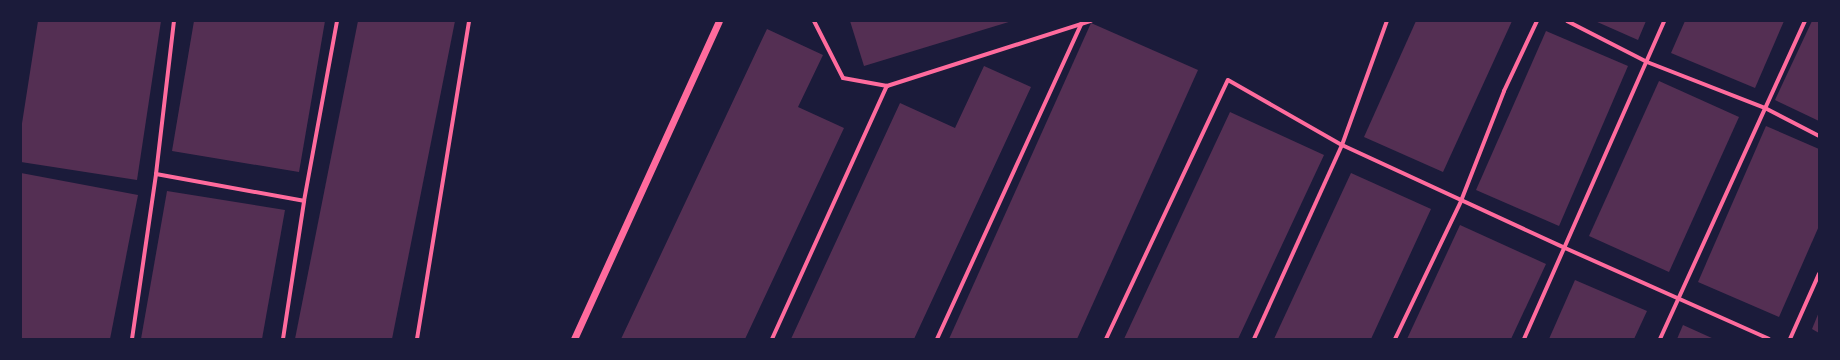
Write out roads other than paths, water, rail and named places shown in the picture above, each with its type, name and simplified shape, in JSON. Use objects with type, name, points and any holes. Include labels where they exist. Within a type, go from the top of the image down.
[{"type":"street","points":[[132,339],[156,174],[174,21]]},
{"type":"street","points":[[283,339],[304,201],[337,21]]},
{"type":"street","points":[[417,339],[468,21]]},
{"type":"street","points":[[574,339],[719,21]]},
{"type":"street","points":[[814,21],[843,78],[887,86],[1092,21]]},
{"type":"street","points":[[1254,339],[1342,144],[1387,21]]},
{"type":"street","points":[[1395,339],[1461,200],[1504,91],[1537,21]]},
{"type":"street","points":[[1567,21],[1647,62],[1765,108],[1819,136]]},
{"type":"street","points":[[1524,339],[1664,21]]},
{"type":"street","points":[[1660,339],[1805,21]]},
{"type":"street","points":[[937,339],[1082,23]]},
{"type":"street","points":[[1106,339],[1228,80],[1342,144],[1565,248],[1769,339]]},
{"type":"street","points":[[772,339],[887,86]]},
{"type":"street","points":[[156,174],[304,201]]},
{"type":"street","points":[[1790,339],[1819,274]]}]
